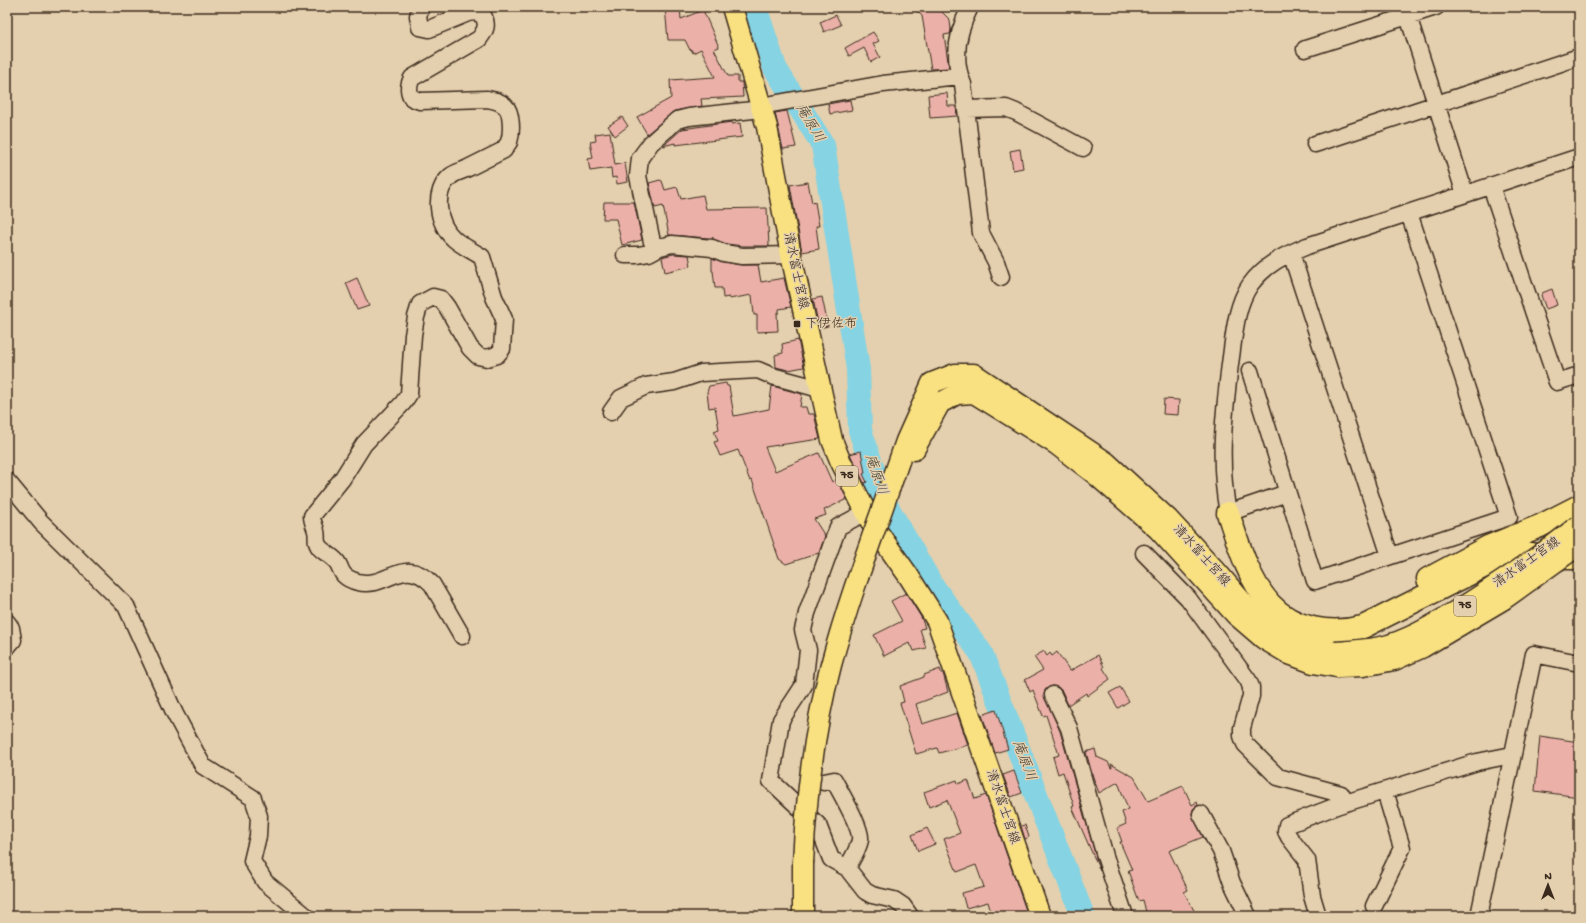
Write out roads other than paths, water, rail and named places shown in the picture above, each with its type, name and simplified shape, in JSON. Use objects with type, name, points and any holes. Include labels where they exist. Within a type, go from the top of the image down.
[{"type":"highway","points":[[1228,512],[1239,536],[1276,590],[1288,601],[1311,615],[1343,619],[1360,616],[1378,608],[1470,555],[1540,526],[1575,515]]},
{"type":"highway","points":[[1228,512],[1235,536],[1252,576],[1270,604],[1284,615],[1314,629],[1347,631],[1363,627],[1507,555],[1521,553],[1563,558],[1579,558]]},
{"type":"main road","name":"清水富士宮線","points":[[732,7],[767,127],[791,256],[832,440],[840,460],[872,524],[908,575],[937,621],[1040,916]]},
{"type":"main road","name":"清水富士宮線","points":[[803,916],[803,863],[809,779],[831,666],[860,568],[906,441],[932,383],[954,374],[974,374],[1106,462],[1163,524],[1217,572],[1245,604],[1273,628],[1301,642],[1315,647],[1336,659],[1363,666],[1394,660],[1423,647],[1504,599],[1579,545]]},
{"type":"main road","name":"清水富士宮線","points":[[1336,659],[1390,644],[1452,614],[1549,549],[1575,515]]},
{"type":"street","points":[[420,7],[418,16],[420,27],[429,29],[474,12],[482,15],[487,22],[485,31],[479,39],[412,78],[409,85],[409,92],[412,98],[420,101],[487,99],[497,101],[506,106],[509,113],[511,125],[509,142],[504,150],[451,176],[442,188],[439,199],[439,210],[442,223],[447,231],[454,239],[482,258],[494,297],[504,319],[502,349],[497,355],[487,358],[478,356],[470,348],[441,299],[433,297],[420,304],[413,335],[409,394],[403,403],[364,444],[342,479],[312,516],[312,524],[316,531],[316,540],[320,548],[337,562],[344,575],[353,581],[373,583],[395,574],[408,572],[418,573],[425,577],[432,584],[462,636]]},
{"type":"street","points":[[970,7],[962,23],[957,43],[959,76],[963,84],[981,233],[996,262],[1000,277]]},
{"type":"street","points":[[1305,49],[1436,7]]},
{"type":"street","points":[[1408,16],[1465,194]]},
{"type":"street","points":[[1315,144],[1579,57]]},
{"type":"street","points":[[660,247],[652,242],[648,226],[646,208],[638,176],[640,158],[651,143],[677,120],[762,107],[883,84],[959,76]]},
{"type":"street","points":[[966,109],[1006,108],[1083,148]]},
{"type":"street","points":[[1287,493],[1228,512],[1223,478],[1223,430],[1237,318],[1249,286],[1259,274],[1273,262],[1291,253],[1579,156]]},
{"type":"street","points":[[1491,186],[1557,382],[1579,375]]},
{"type":"street","points":[[1250,371],[1315,581],[1509,517],[1409,213]]},
{"type":"street","points":[[625,255],[649,253],[660,247],[672,244],[685,244],[712,248],[724,253],[742,256],[791,256]]},
{"type":"street","points":[[1291,253],[1390,556]]},
{"type":"street","points":[[611,412],[621,398],[646,386],[674,382],[702,373],[758,370],[772,376],[820,389]]},
{"type":"street","points":[[7,481],[41,522],[126,606],[175,714],[203,766],[253,798],[259,816],[258,836],[252,861],[264,882],[306,916]]},
{"type":"street","points":[[866,512],[838,527],[810,606],[803,630],[808,650],[804,686],[781,720],[771,781],[818,825],[831,859],[847,868],[865,891],[872,895],[894,900],[903,906],[910,916]]},
{"type":"street","points":[[1144,553],[1188,598],[1248,680],[1251,688],[1251,696],[1242,728],[1242,736],[1245,744],[1278,777],[1340,794],[1345,803]]},
{"type":"street","points":[[7,622],[11,628],[13,640],[7,647]]},
{"type":"street","points":[[1479,916],[1534,654],[1579,663]]},
{"type":"street","points":[[1053,695],[1069,728],[1105,856],[1125,916]]},
{"type":"street","points":[[1318,916],[1312,896],[1307,860],[1289,837],[1286,831],[1287,825],[1345,803],[1477,762],[1512,755]]},
{"type":"street","points":[[824,782],[834,780],[858,828],[860,838],[857,849],[847,868]]},
{"type":"street","points":[[1374,906],[1402,848],[1385,791]]},
{"type":"street","points":[[1200,814],[1221,851],[1232,883],[1248,916]]},
{"type":"waterway","name":"庵原川","points":[[755,7],[775,68],[823,145],[858,369],[860,430],[882,498],[931,584],[981,653],[1083,916]]},
{"type":"place","name":"下伊佐布","points":[[797,324]]}]
